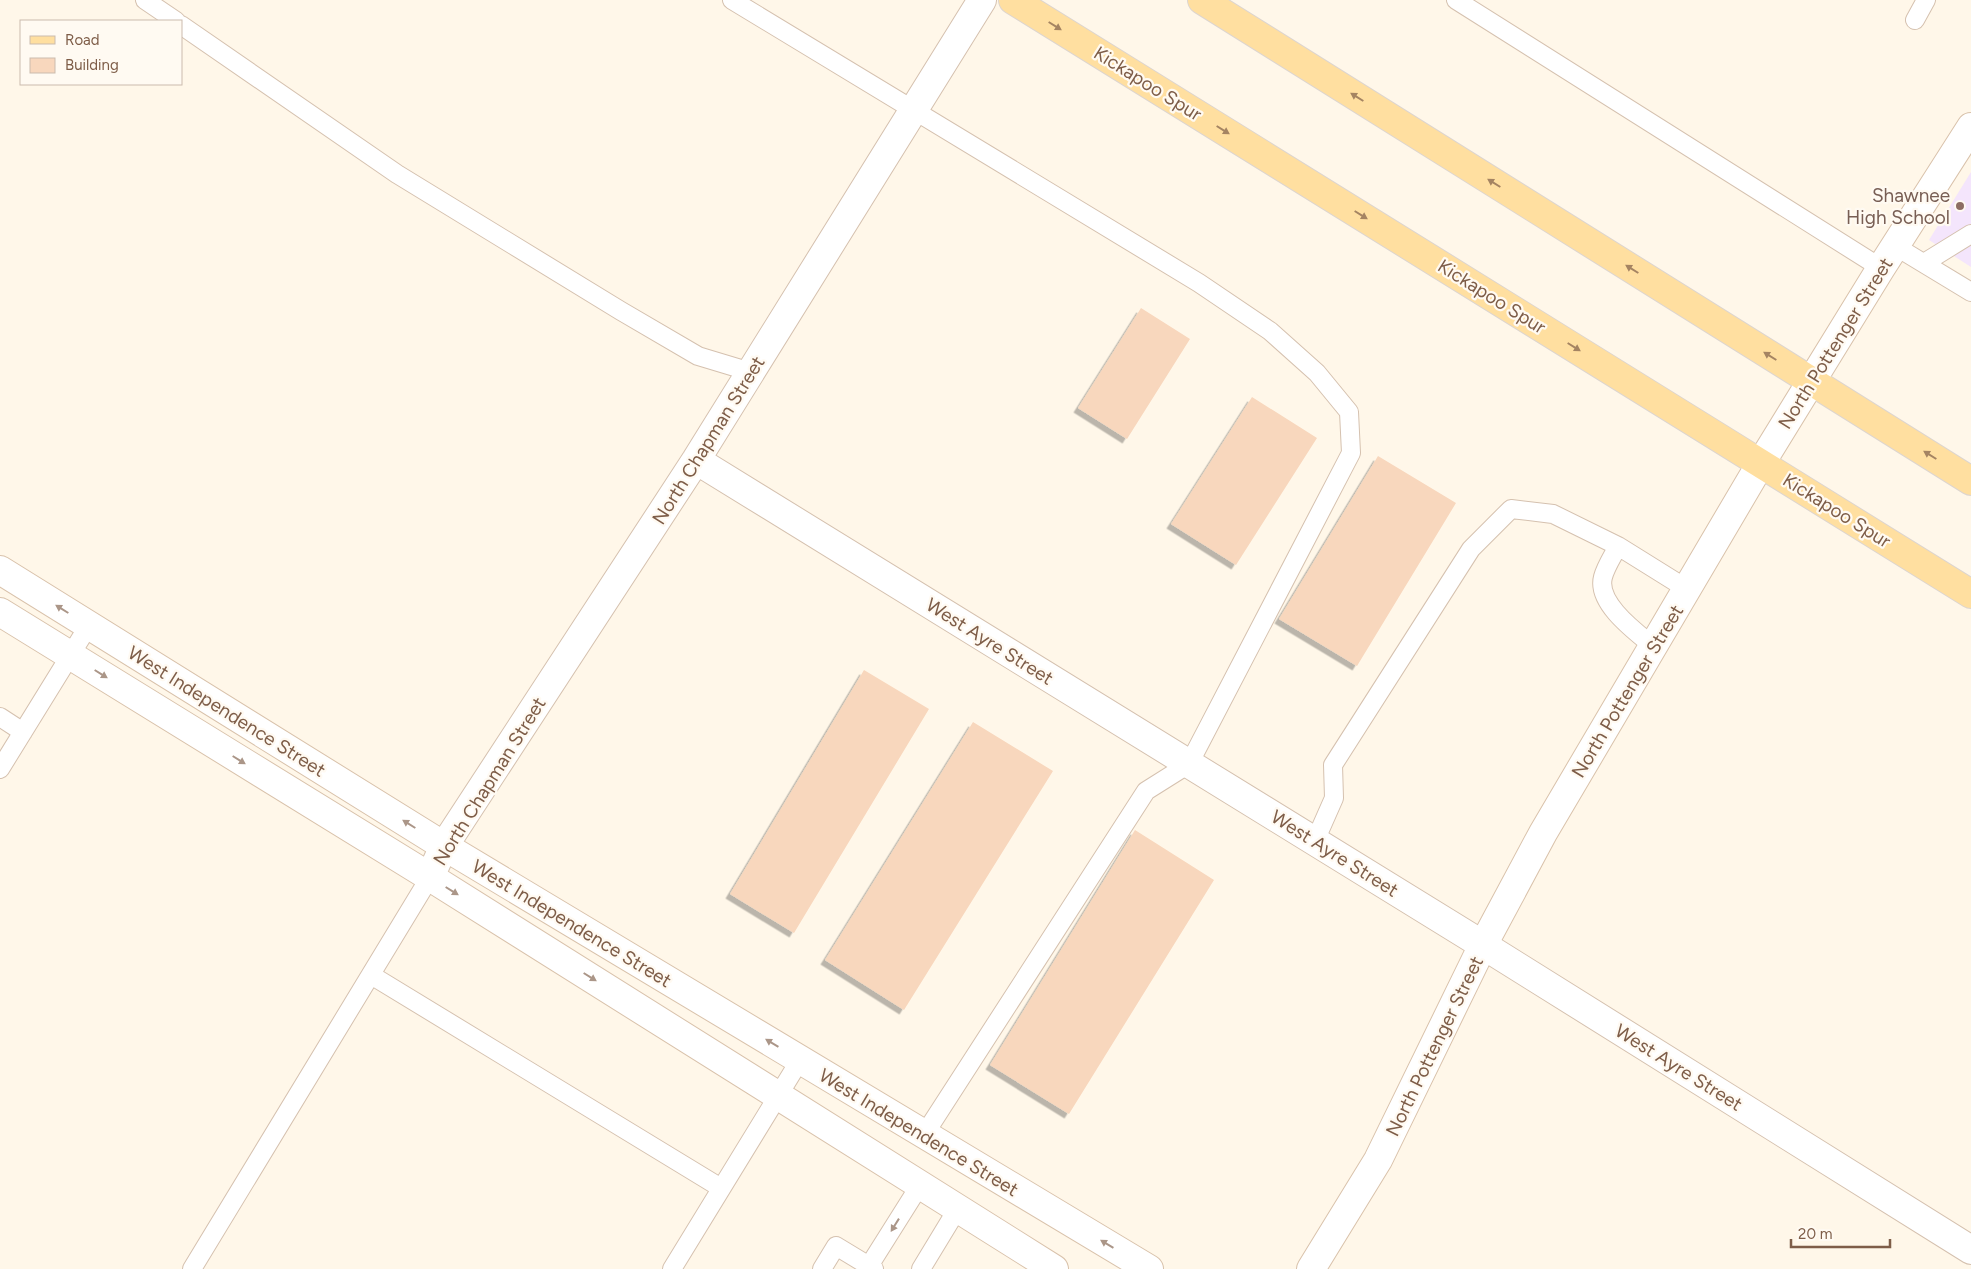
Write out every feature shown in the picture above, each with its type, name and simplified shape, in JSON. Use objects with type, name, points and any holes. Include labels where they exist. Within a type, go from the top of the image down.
[{"type":"main road","name":"Kickapoo Spur","points":[[1014,0],[1971,594]]},
{"type":"main road","points":[[1202,0],[1971,481]]},
{"type":"street","name":"North Chapman Street","points":[[430,877],[444,846],[696,460],[982,0]]},
{"type":"street","name":"North Pottenger Street","points":[[1311,1269],[1378,1160],[1484,944],[1543,833],[1761,463],[1888,256],[1971,128]]},
{"type":"street","name":"West Ayre Street","points":[[696,460],[1484,944],[1971,1250]]},
{"type":"street","name":"West Independence Street","points":[[0,570],[444,846],[1149,1269]]},
{"type":"street","name":"West Independence Street","points":[[0,612],[430,877],[1054,1269]]},
{"type":"lane","points":[[145,0],[175,20]]},
{"type":"lane","points":[[732,0],[1199,283],[1270,331],[1317,373],[1349,412],[1352,453],[1189,764],[1146,792],[924,1135]]},
{"type":"lane","points":[[1456,0],[1888,256],[1924,263],[1971,292]]},
{"type":"lane","points":[[1915,20],[1926,0]]},
{"type":"lane","points":[[182,26],[397,174],[605,301],[698,356],[751,372]]},
{"type":"lane","points":[[1924,263],[1971,234]]},
{"type":"lane","points":[[1315,841],[1334,798],[1333,765],[1471,549],[1511,509],[1553,514],[1618,546],[1687,589]]},
{"type":"lane","points":[[1618,546],[1602,579],[1606,596],[1617,616],[1653,646]]},
{"type":"lane","points":[[0,769],[89,625]]},
{"type":"lane","points":[[0,717],[23,732]]},
{"type":"lane","points":[[192,1269],[430,877]]},
{"type":"lane","points":[[370,975],[721,1188]]},
{"type":"lane","points":[[672,1269],[800,1060]]},
{"type":"lane","points":[[822,1269],[836,1246],[871,1268],[920,1185]]},
{"type":"lane","points":[[921,1269],[958,1208]]},
{"type":"shaded area","name":"Shawnee High School","points":[[1971,172],[1971,267],[1929,240]]},
{"type":"building","points":[[1141,308],[1190,339],[1127,439],[1078,408]]},
{"type":"building","points":[[1252,397],[1317,438],[1236,565],[1171,524]]},
{"type":"building","points":[[1378,456],[1456,503],[1357,666],[1279,619]]},
{"type":"building","points":[[864,670],[929,709],[794,933],[730,894]]},
{"type":"building","points":[[973,722],[1053,771],[904,1010],[825,960]]},
{"type":"building","points":[[1135,830],[1214,880],[1069,1114],[990,1065]]},
{"type":"place","name":"Shawnee High School","points":[[1960,206]]}]
